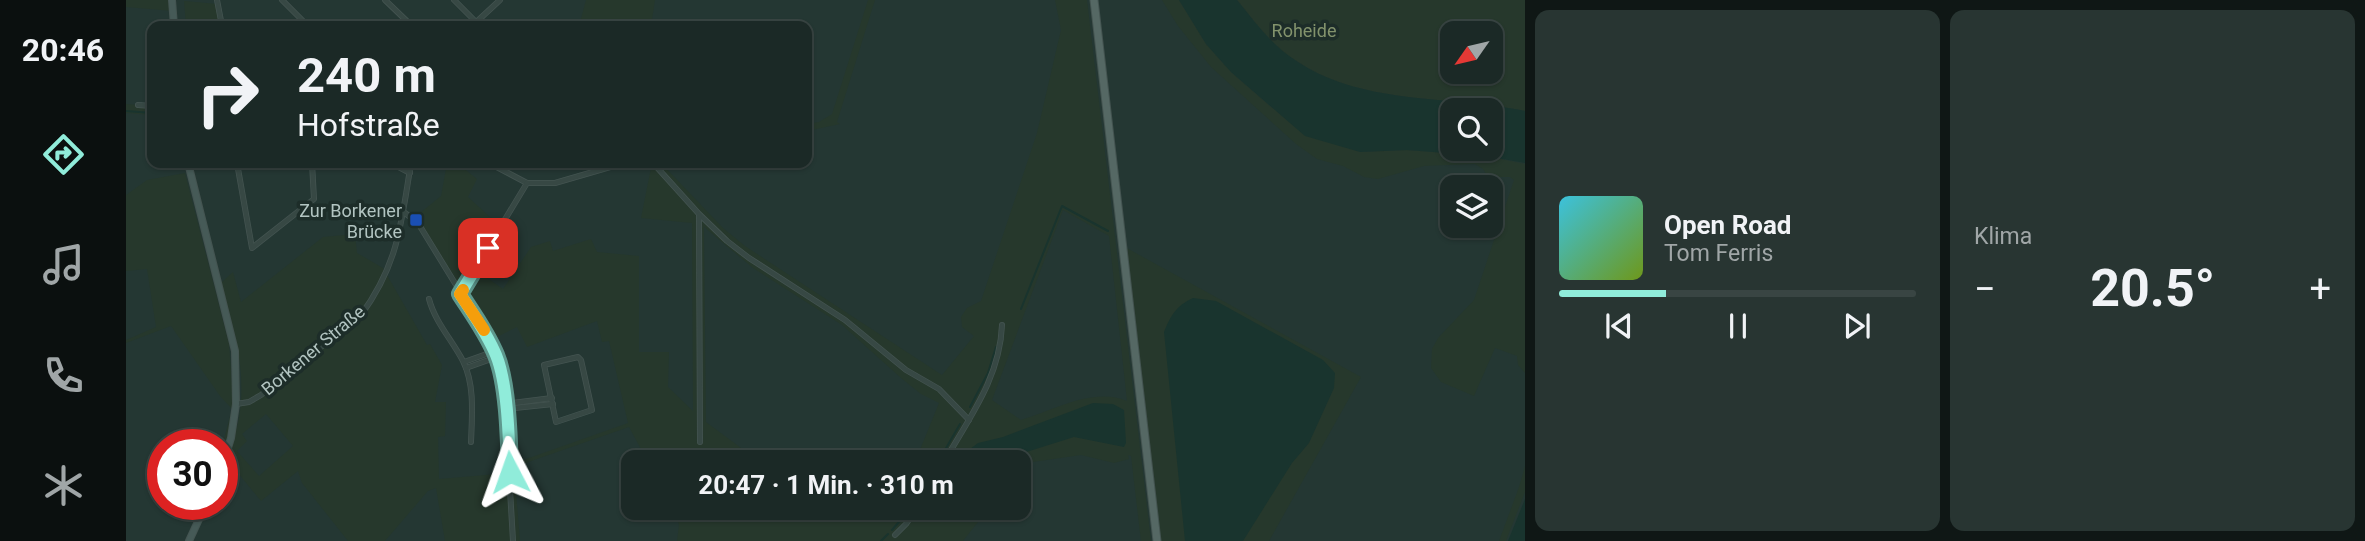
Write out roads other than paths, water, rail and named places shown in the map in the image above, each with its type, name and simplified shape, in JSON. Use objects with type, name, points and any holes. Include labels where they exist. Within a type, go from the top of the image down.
[{"type":"main road","points":[[1094,0],[1157,541]]},
{"type":"street","points":[[172,0],[173,21]]},
{"type":"street","points":[[217,0],[221,21]]},
{"type":"street","points":[[282,0],[303,21]]},
{"type":"street","points":[[386,0],[407,21]]},
{"type":"street","points":[[454,0],[472,21]]},
{"type":"street","points":[[477,21],[500,0]]},
{"type":"street","points":[[138,105],[147,106]]},
{"type":"street","points":[[189,168],[233,338],[236,404],[232,429]]},
{"type":"street","points":[[238,168],[252,248],[314,199],[312,168]]},
{"type":"street","points":[[400,168],[410,173]]},
{"type":"street","name":"Borkener Straße","points":[[236,404],[249,402],[261,395],[361,315],[387,275],[405,213],[410,168]]},
{"type":"street","points":[[498,168],[527,183],[555,183],[611,168]]},
{"type":"street","points":[[658,168],[699,214],[749,258],[845,320],[906,370],[939,389],[969,420]]},
{"type":"street","points":[[460,294],[527,183]]},
{"type":"street","points":[[405,213],[418,223],[496,355],[505,406],[513,541]]},
{"type":"street","points":[[699,214],[700,442]]},
{"type":"street","points":[[429,299],[432,310],[465,365],[472,408],[471,442]]},
{"type":"street","points":[[951,450],[993,374],[1002,339],[1002,325]]},
{"type":"street","points":[[465,365],[496,355]]},
{"type":"street","points":[[578,357],[581,359],[592,410],[556,422],[552,401],[544,365],[578,357]]},
{"type":"street","points":[[505,406],[552,401]]},
{"type":"street","points":[[189,541],[199,520]]},
{"type":"street","points":[[895,535],[909,520]]},
{"type":"waterway","points":[[126,111],[147,113]]},
{"type":"waterway","points":[[1021,309],[1062,206],[1108,231]]},
{"type":"waterway","points":[[970,407],[988,373],[996,347]]},
{"type":"waterway","points":[[945,450],[960,424]]},
{"type":"waterway","points":[[892,530],[901,520]]},
{"type":"waterway","points":[[881,541],[888,534]]},
{"type":"place","name":"Zur Borkener Brücke","points":[[416,220]]},
{"type":"park label","name":"Roheide","points":[[1304,30]]}]
